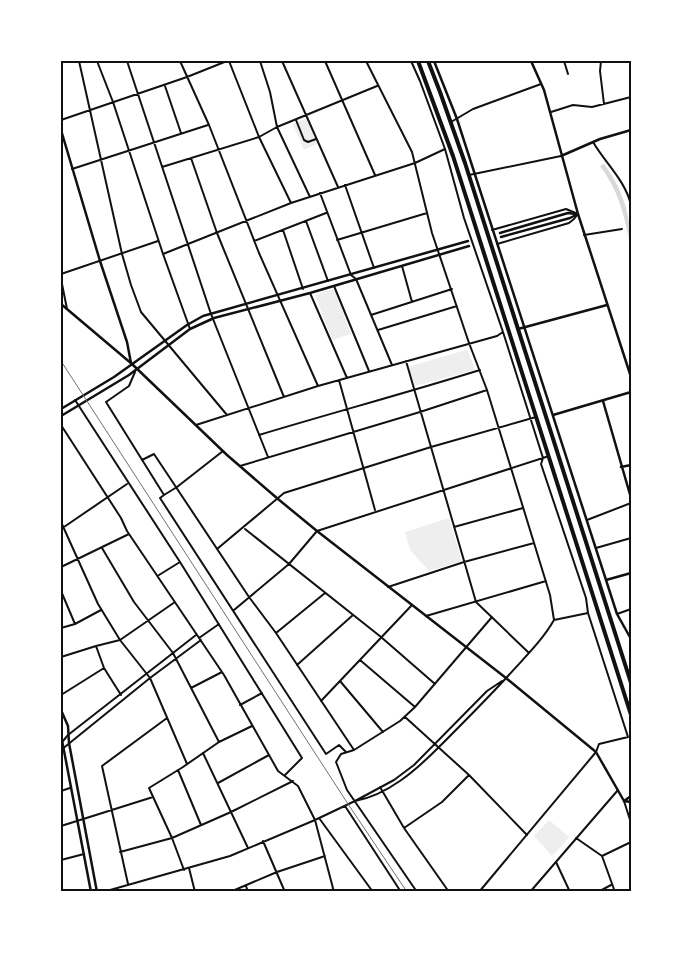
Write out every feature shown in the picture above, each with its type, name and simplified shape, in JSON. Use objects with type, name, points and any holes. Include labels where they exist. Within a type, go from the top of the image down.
[{"type":"highway","points":[[418,61],[448,139],[534,418],[549,456],[631,715]]},
{"type":"highway","points":[[428,61],[469,175],[631,683]]},
{"type":"street","points":[[79,61],[122,254],[141,312],[227,416]]},
{"type":"street","points":[[97,61],[113,102],[162,254],[190,329]]},
{"type":"street","points":[[127,61],[211,314],[268,457]]},
{"type":"street","points":[[180,61],[277,296],[318,386]]},
{"type":"street","points":[[61,120],[165,85],[228,61],[260,137],[291,203]]},
{"type":"street","points":[[260,61],[278,127],[310,196]]},
{"type":"street","points":[[282,61],[338,187]]},
{"type":"street","points":[[324,61],[375,175]]},
{"type":"street","points":[[355,801],[383,791],[416,769],[494,692],[547,632],[554,620],[546,581],[487,390],[469,343],[440,254],[412,152],[366,61]]},
{"type":"street","points":[[411,61],[445,149],[464,218],[534,418],[543,458],[541,464],[586,598],[588,613],[628,738],[599,744],[596,752],[479,892]]},
{"type":"street","points":[[434,61],[457,119],[617,614],[631,639]]},
{"type":"street","points":[[531,61],[542,84],[551,112],[561,156],[584,235],[631,377]]},
{"type":"street","points":[[564,61],[568,74]]},
{"type":"street","points":[[601,61],[600,71],[604,104]]},
{"type":"street","points":[[451,122],[477,107],[542,84]]},
{"type":"street","points":[[165,85],[181,133]]},
{"type":"street","points":[[162,167],[260,137],[278,127],[378,86]]},
{"type":"street","points":[[551,112],[573,105],[588,107],[631,96]]},
{"type":"street","points":[[296,120],[306,142],[317,138]]},
{"type":"street","points":[[72,169],[208,125]]},
{"type":"street","points":[[61,130],[100,261],[127,342],[132,364]]},
{"type":"street","points":[[469,175],[561,156],[593,142],[631,130]]},
{"type":"street","points":[[593,142],[603,159],[625,187],[631,205]]},
{"type":"street","points":[[162,254],[218,234],[291,203],[415,163],[445,149]]},
{"type":"street","points":[[191,158],[247,309],[284,397]]},
{"type":"street","points":[[345,185],[374,268]]},
{"type":"street","points":[[320,193],[351,275],[356,279],[392,365]]},
{"type":"street","points":[[492,230],[566,209],[578,214]]},
{"type":"street","points":[[254,241],[327,213]]},
{"type":"street","points":[[337,240],[428,213]]},
{"type":"street","points":[[500,233],[568,214],[578,214]]},
{"type":"street","points":[[500,237],[570,218],[578,214]]},
{"type":"street","points":[[497,244],[569,223],[578,214]]},
{"type":"street","points":[[306,221],[328,281]]},
{"type":"street","points":[[584,235],[622,229]]},
{"type":"street","points":[[283,230],[303,289]]},
{"type":"street","points":[[61,274],[158,241]]},
{"type":"street","points":[[61,409],[132,364],[187,325],[211,314],[468,241]]},
{"type":"street","points":[[61,416],[136,369],[190,329],[214,318],[310,293],[470,246]]},
{"type":"street","points":[[402,266],[412,302]]},
{"type":"street","points":[[61,280],[67,309]]},
{"type":"street","points":[[334,285],[369,371]]},
{"type":"street","points":[[371,315],[452,289]]},
{"type":"street","points":[[310,293],[347,378]]},
{"type":"street","points":[[61,304],[132,364],[223,451],[278,499],[506,678],[596,752],[624,801],[631,823]]},
{"type":"street","points":[[518,329],[607,305]]},
{"type":"street","points":[[377,330],[457,306]]},
{"type":"street","points":[[196,426],[318,386],[497,336],[503,332]]},
{"type":"street","points":[[406,361],[476,602],[529,653]]},
{"type":"street","points":[[136,369],[129,386],[106,402],[164,495]]},
{"type":"street","points":[[259,435],[347,408],[414,391],[480,370]]},
{"type":"street","points":[[339,380],[376,511]]},
{"type":"street","points":[[240,466],[487,390]]},
{"type":"street","points":[[553,415],[631,392]]},
{"type":"street","points":[[75,400],[180,562],[302,758],[285,775]]},
{"type":"street","points":[[602,400],[631,498]]},
{"type":"street","points":[[217,549],[284,493],[534,418]]},
{"type":"street","points":[[61,425],[129,534],[222,672],[278,772],[285,775],[298,786],[315,820],[325,856],[334,891],[327,892]]},
{"type":"street","points":[[223,451],[160,498],[326,754],[339,745],[346,752]]},
{"type":"street","points":[[142,460],[154,454],[354,750]]},
{"type":"street","points":[[234,610],[289,564],[317,531],[510,467],[534,462],[549,456]]},
{"type":"street","points":[[621,467],[631,465]]},
{"type":"street","points":[[62,528],[128,483]]},
{"type":"street","points":[[587,520],[631,503]]},
{"type":"street","points":[[454,527],[523,508]]},
{"type":"street","points":[[61,522],[62,528],[79,560],[101,610],[120,640],[150,678],[187,764]]},
{"type":"street","points":[[244,528],[382,637],[435,684]]},
{"type":"street","points":[[61,567],[79,560],[129,534]]},
{"type":"street","points":[[596,548],[631,538]]},
{"type":"street","points":[[388,587],[464,562],[534,543]]},
{"type":"street","points":[[102,548],[134,602],[173,653],[218,742]]},
{"type":"street","points":[[158,576],[180,562]]},
{"type":"street","points":[[606,580],[631,572]]},
{"type":"street","points":[[426,616],[546,581]]},
{"type":"street","points":[[61,591],[75,624]]},
{"type":"street","points":[[276,633],[325,593]]},
{"type":"street","points":[[61,657],[120,640],[174,602]]},
{"type":"street","points":[[321,701],[412,605]]},
{"type":"street","points":[[617,614],[631,609]]},
{"type":"street","points":[[61,628],[75,624],[101,610]]},
{"type":"street","points":[[554,620],[588,613]]},
{"type":"street","points":[[297,665],[353,615]]},
{"type":"street","points":[[417,892],[347,790],[336,762],[341,754],[354,750],[405,717],[492,617]]},
{"type":"street","points":[[63,750],[69,743],[219,624]]},
{"type":"street","points":[[62,742],[68,735],[197,635]]},
{"type":"street","points":[[96,646],[104,668],[121,695]]},
{"type":"street","points":[[360,660],[415,707]]},
{"type":"street","points":[[61,695],[104,668]]},
{"type":"street","points":[[191,688],[222,672]]},
{"type":"street","points":[[103,892],[230,856],[355,801],[394,780],[414,766],[487,691],[506,678]]},
{"type":"street","points":[[340,681],[383,732]]},
{"type":"street","points":[[240,705],[262,693]]},
{"type":"street","points":[[61,710],[68,726],[69,743],[97,892]]},
{"type":"street","points":[[405,717],[437,744],[528,835]]},
{"type":"street","points":[[128,884],[102,766],[167,718]]},
{"type":"street","points":[[184,870],[172,838],[149,788],[218,742],[252,726]]},
{"type":"street","points":[[61,735],[91,892]]},
{"type":"street","points":[[203,753],[248,848]]},
{"type":"street","points":[[218,783],[269,756]]},
{"type":"street","points":[[178,770],[202,825]]},
{"type":"street","points":[[404,828],[442,802],[469,775]]},
{"type":"street","points":[[120,852],[172,838],[231,812],[293,781]]},
{"type":"street","points":[[380,787],[404,828],[449,892]]},
{"type":"street","points":[[61,791],[70,788]]},
{"type":"street","points":[[530,892],[618,790]]},
{"type":"street","points":[[624,801],[631,796]]},
{"type":"street","points":[[61,826],[153,797]]},
{"type":"street","points":[[624,801],[631,802]]},
{"type":"street","points":[[344,806],[401,892]]},
{"type":"street","points":[[319,818],[373,892]]},
{"type":"street","points":[[576,838],[602,856],[615,892]]},
{"type":"street","points":[[263,842],[285,892]]},
{"type":"street","points":[[602,856],[631,842]]},
{"type":"street","points":[[61,860],[84,854]]},
{"type":"street","points":[[230,892],[277,872],[325,856]]},
{"type":"street","points":[[556,861],[570,892]]},
{"type":"street","points":[[190,868],[195,892]]},
{"type":"street","points":[[598,892],[612,884]]},
{"type":"street","points":[[246,886],[248,892]]},
{"type":"shaded area","points":[[306,118],[317,144],[304,150],[293,124]]},
{"type":"shaded area","points":[[604,164],[611,173],[625,203],[631,247],[617,196],[600,166]]},
{"type":"shaded area","points":[[332,289],[335,291],[351,334],[332,340],[315,295]]},
{"type":"shaded area","points":[[466,350],[475,370],[415,386],[409,368],[411,366]]},
{"type":"shaded area","points":[[449,518],[462,561],[429,571],[410,550],[405,532]]},
{"type":"shaded area","points":[[549,820],[569,837],[552,856],[534,836]]},
{"type":"railway","points":[[61,361],[407,892]]}]
